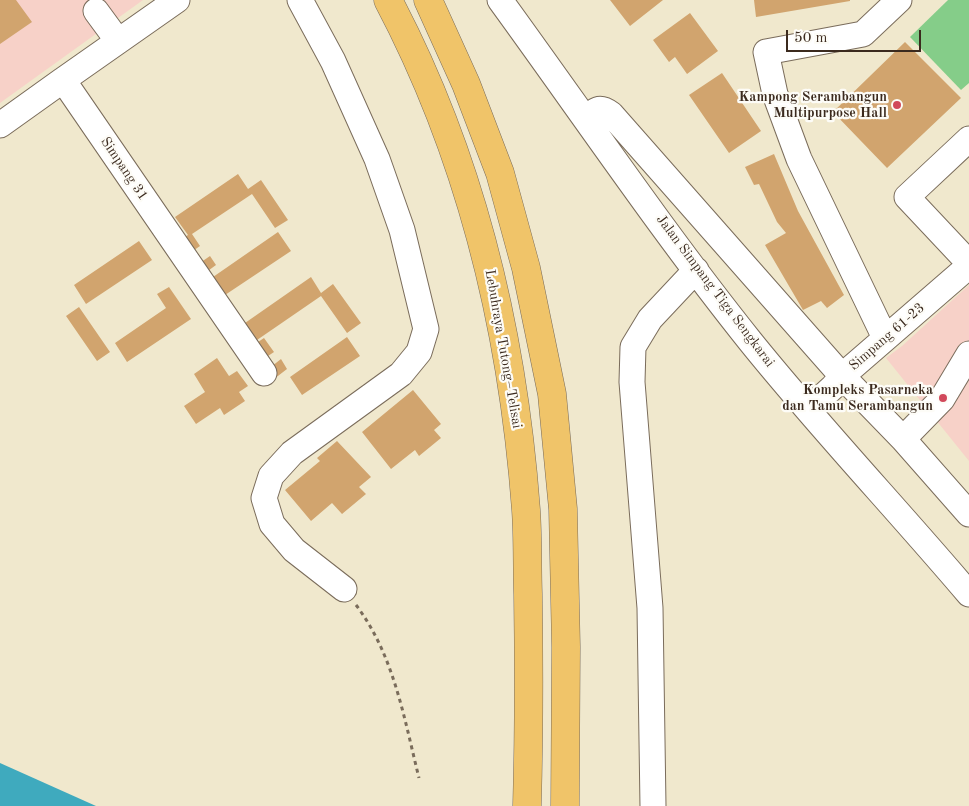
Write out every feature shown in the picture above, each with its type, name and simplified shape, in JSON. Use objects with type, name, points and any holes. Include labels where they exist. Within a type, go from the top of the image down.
[{"type":"highway","points":[[428,0],[466,84],[500,173],[526,268],[552,394],[563,509],[566,646],[566,796]]},
{"type":"highway","name":"Lebuhraya Tutong–Telisai","points":[[391,7],[434,99],[466,187],[492,278],[515,398],[526,512],[529,652],[528,795]]},
{"type":"street","points":[[0,125],[177,0]]},
{"type":"street","points":[[300,0],[333,61],[378,159],[402,230],[426,329],[419,352],[401,374],[292,453],[271,476],[264,498],[272,524],[294,550],[344,589]]},
{"type":"street","name":"Jalan Simpang Tiga Sengkarai","points":[[500,0],[696,270],[750,340],[808,410],[965,583]]},
{"type":"street","points":[[885,338],[799,159],[775,94],[766,52],[864,34],[899,0]]},
{"type":"street","points":[[96,11],[118,41]]},
{"type":"street","name":"Simpang 31","points":[[63,80],[264,373]]},
{"type":"street","points":[[586,118],[598,109],[604,109],[611,114],[842,376],[903,440],[969,514]]},
{"type":"street","points":[[969,139],[907,197],[969,264]]},
{"type":"street","name":"Simpang 61-23","points":[[808,410],[842,376],[969,264]]},
{"type":"street","points":[[653,806],[650,608],[632,382],[633,348],[650,319],[696,270]]},
{"type":"street","points":[[903,440],[942,399],[967,365]]},
{"type":"path","points":[[344,589],[369,622],[387,660],[396,683],[418,778]]},
{"type":"shaded area","points":[[0,0],[143,0],[0,103]]},
{"type":"shaded area","name":"Kompleks Pasarneka dan Tamu Serambangun","points":[[969,285],[969,461],[886,358],[902,346]]},
{"type":"green space","points":[[948,0],[969,0],[969,83],[961,90],[910,37]]},
{"type":"water","points":[[0,763],[96,806],[0,806]]},
{"type":"building","points":[[0,0],[16,0],[32,22],[0,44]]},
{"type":"building","points":[[610,0],[663,0],[630,26]]},
{"type":"building","points":[[754,0],[850,0],[850,1],[756,17]]},
{"type":"building","points":[[690,13],[718,51],[687,74],[675,57],[669,62],[653,40]]},
{"type":"building","name":"Kampong Serambangun Multipurpose Hall","points":[[905,42],[961,98],[887,168],[833,112]]},
{"type":"building","points":[[722,73],[761,131],[729,153],[689,95]]},
{"type":"building","points":[[774,154],[798,211],[844,295],[827,308],[821,301],[803,310],[765,245],[786,233],[777,222],[759,184],[754,185],[745,167]]},
{"type":"building","points":[[238,174],[248,189],[261,180],[288,220],[275,228],[252,194],[192,234],[200,246],[187,255],[178,241],[188,235],[175,217]]},
{"type":"building","points":[[278,232],[291,251],[225,295],[213,277]]},
{"type":"building","points":[[139,241],[152,260],[86,304],[74,285]]},
{"type":"building","points":[[210,256],[216,265],[201,276],[194,267]]},
{"type":"building","points":[[311,277],[321,293],[333,284],[361,323],[347,333],[321,296],[257,340],[245,323]]},
{"type":"building","points":[[169,287],[191,319],[127,362],[115,343],[166,308],[157,294]]},
{"type":"building","points":[[79,307],[110,352],[97,361],[66,316]]},
{"type":"building","points":[[347,337],[360,356],[302,395],[290,377]]},
{"type":"building","points":[[264,338],[274,352],[262,360],[252,346]]},
{"type":"building","points":[[217,358],[229,376],[237,371],[248,386],[239,392],[245,401],[224,415],[220,408],[196,424],[184,406],[205,392],[194,374]]},
{"type":"building","points":[[281,359],[287,369],[274,379],[267,370]]},
{"type":"building","points":[[413,390],[441,424],[434,430],[441,438],[419,456],[415,450],[391,469],[362,432]]},
{"type":"building","points":[[337,441],[371,477],[359,487],[366,494],[342,514],[332,503],[311,521],[285,490],[320,461],[317,458]]},
{"type":"place","name":"Kampong Serambangun Multipurpose Hall","points":[[897,105]]},
{"type":"place","name":"Kompleks Pasarneka dan Tamu Serambangun","points":[[943,398]]}]
